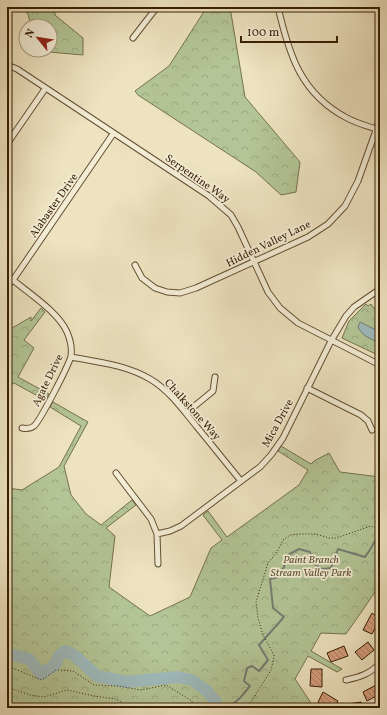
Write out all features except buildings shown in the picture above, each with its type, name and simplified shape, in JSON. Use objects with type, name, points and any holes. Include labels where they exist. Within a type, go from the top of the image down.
[{"type":"street","points":[[133,38],[157,7]]},
{"type":"street","points":[[278,7],[285,40],[293,61],[307,85],[328,106],[348,119],[376,129]]},
{"type":"street","name":"Serpentine Way","points":[[7,65],[17,70],[223,207],[231,215],[238,227],[268,292],[280,308],[298,323],[380,365]]},
{"type":"street","points":[[7,144],[45,89]]},
{"type":"street","name":"Hidden Valley Lane","points":[[135,265],[142,278],[155,288],[167,292],[180,293],[196,288],[308,236],[328,224],[345,206],[358,181],[380,119]]},
{"type":"street","name":"Alabaster Drive","points":[[7,286],[13,280],[113,134]]},
{"type":"street","name":"Agate Drive","points":[[13,280],[61,322],[68,333],[71,348],[71,357],[51,399],[34,426],[29,429],[22,428]]},
{"type":"street","name":"Mica Drive","points":[[157,534],[170,531],[181,526],[260,467],[282,438],[331,341],[346,316],[354,307],[380,289]]},
{"type":"street","name":"Chalkstone Way","points":[[71,357],[112,364],[145,376],[165,389],[241,481]]},
{"type":"street","points":[[186,413],[213,391],[215,377]]},
{"type":"street","points":[[307,388],[361,415],[368,421],[372,430]]},
{"type":"street","points":[[116,473],[147,513],[157,534],[158,564]]},
{"type":"street","points":[[346,680],[365,676],[373,671],[380,663]]},
{"type":"path","points":[[242,708],[252,701],[273,662],[274,655],[263,635],[258,618],[256,602],[268,563],[277,552],[283,540],[290,535],[299,534],[316,534],[329,538],[336,538],[371,526],[380,530]]},
{"type":"path","points":[[7,666],[42,680],[56,670],[73,671],[94,685],[118,686],[141,690],[166,685],[192,701],[193,708]]},
{"type":"path","points":[[7,687],[30,695],[44,697],[67,690],[116,699],[132,708]]},
{"type":"green space","points":[[22,7],[55,7],[55,15],[83,38],[83,55],[58,53],[58,18],[29,18],[28,14]]},
{"type":"green space","points":[[207,7],[230,7],[245,97],[300,162],[296,192],[281,195],[256,172],[138,95],[135,91],[169,66]]},
{"type":"green space","points":[[366,304],[368,306],[371,304],[380,317],[380,356],[342,338],[349,321]]},
{"type":"green space","points":[[41,308],[45,312],[24,340],[34,348],[18,377],[49,394],[45,400],[14,383],[7,386],[7,331],[31,317],[31,321]]},
{"type":"green space","name":"Paint Branch Stream Valley Park","points":[[53,402],[88,422],[64,466],[71,495],[86,514],[101,525],[132,500],[136,505],[106,528],[115,536],[109,587],[150,616],[190,597],[211,548],[222,540],[203,515],[208,511],[227,537],[299,485],[308,470],[278,451],[281,446],[311,464],[329,453],[340,472],[380,477],[380,585],[346,634],[321,633],[311,651],[342,669],[337,672],[308,656],[295,679],[313,706],[312,708],[7,708],[7,488],[22,490],[59,467],[81,426],[50,407]]},
{"type":"water","points":[[360,322],[380,332],[380,343],[362,333],[358,327]]},
{"type":"waterway","points":[[228,708],[240,698],[250,686],[244,681],[247,668],[252,666],[259,671],[268,660],[259,645],[284,617],[273,608],[270,579],[278,577],[284,567],[286,556],[299,549],[310,552],[314,564],[323,569],[331,568],[338,549],[365,557],[380,532]]},
{"type":"waterway","points":[[7,655],[29,659],[41,674],[55,665],[59,656],[65,651],[74,655],[97,676],[126,682],[178,677],[192,680],[207,691],[216,702],[216,708]]}]
